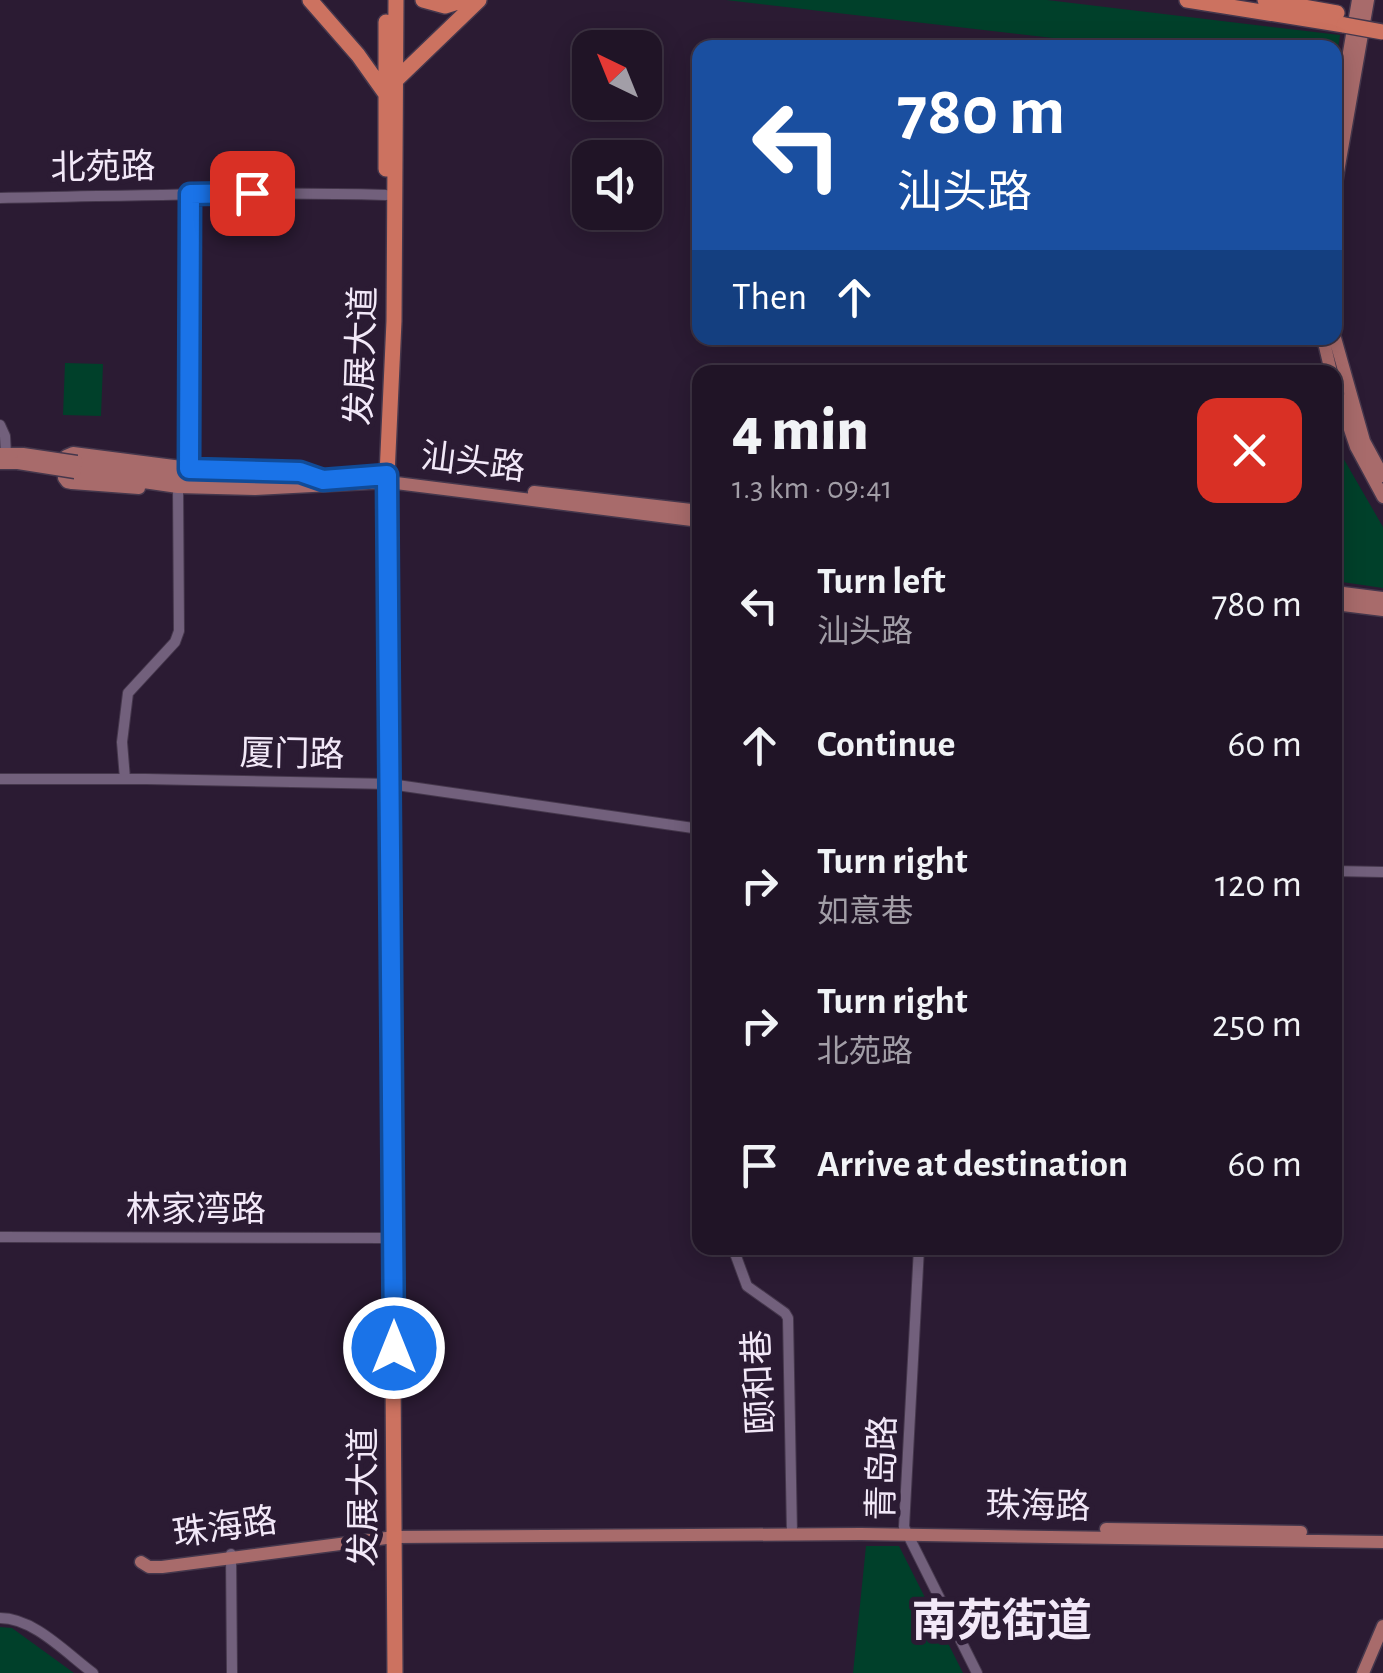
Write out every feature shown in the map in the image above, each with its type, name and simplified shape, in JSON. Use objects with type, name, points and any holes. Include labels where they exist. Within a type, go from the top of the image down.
[{"type":"highway","points":[[310,0],[390,86],[479,0]]},
{"type":"highway","name":"发展大道","points":[[383,479],[394,321],[386,0]]},
{"type":"highway","name":"发展大道","points":[[386,1673],[390,1535],[383,479],[386,196],[396,0]]},
{"type":"highway","points":[[422,0],[446,6],[464,0]]},
{"type":"highway","points":[[1187,0],[1383,22]]},
{"type":"highway","points":[[1264,0],[1383,32]]},
{"type":"highway","name":"发展大道","points":[[390,1535],[395,1673]]},
{"type":"main road","points":[[1342,93],[1358,0]]},
{"type":"main road","points":[[1342,149],[1368,0]]},
{"type":"main road","points":[[1337,345],[1364,441],[1383,476]]},
{"type":"main road","points":[[1342,406],[1356,447],[1383,497]]},
{"type":"main road","points":[[71,467],[73,453],[189,469],[300,472],[323,480]]},
{"type":"main road","name":"汕头路","points":[[7,460],[179,477],[383,479],[692,510]]},
{"type":"main road","name":"汕头路","points":[[71,467],[178,488],[255,489],[383,479],[692,520]]},
{"type":"main road","points":[[1342,593],[1383,598]]},
{"type":"main road","points":[[1342,605],[1383,610]]},
{"type":"main road","name":"珠海路","points":[[231,1555],[162,1568],[141,1562],[162,1564],[231,1555],[390,1535],[792,1531],[1383,1534]]},
{"type":"main road","name":"珠海路","points":[[906,1531],[1383,1542]]},
{"type":"main road","points":[[1363,1673],[1383,1626]]},
{"type":"street","name":"北苑路","points":[[0,198],[314,193],[386,196]]},
{"type":"street","points":[[189,469],[190,194]]},
{"type":"street","points":[[0,425],[7,460]]},
{"type":"street","points":[[124,779],[122,742],[128,693],[179,632],[178,488]]},
{"type":"street","name":"厦门路","points":[[0,779],[385,784],[692,828]]},
{"type":"street","points":[[1342,871],[1383,872]]},
{"type":"street","name":"林家湾路","points":[[0,1237],[389,1237]]},
{"type":"street","name":"颐和巷","points":[[736,1255],[747,1286],[788,1318],[792,1531]]},
{"type":"street","name":"青岛路","points":[[919,1255],[906,1531],[977,1673]]},
{"type":"street","points":[[231,1555],[232,1673]]},
{"type":"street","points":[[0,1618],[13,1618],[37,1631],[92,1673]]},
{"type":"green space","points":[[726,0],[1047,0],[1340,35],[1339,40],[1071,40]]},
{"type":"green space","points":[[65,363],[103,364],[101,416],[63,415]]},
{"type":"green space","points":[[1342,456],[1383,527],[1383,588],[1342,582]]},
{"type":"green space","points":[[866,1546],[899,1546],[963,1673],[853,1673]]},
{"type":"green space","points":[[0,1627],[12,1628],[74,1673],[0,1673]]},
{"type":"district","name":"南苑街道","points":[[1002,1622]]},
{"type":"route","points":[[252,193],[190,194],[189,469],[300,472],[323,480],[387,475],[394,1348]]}]
